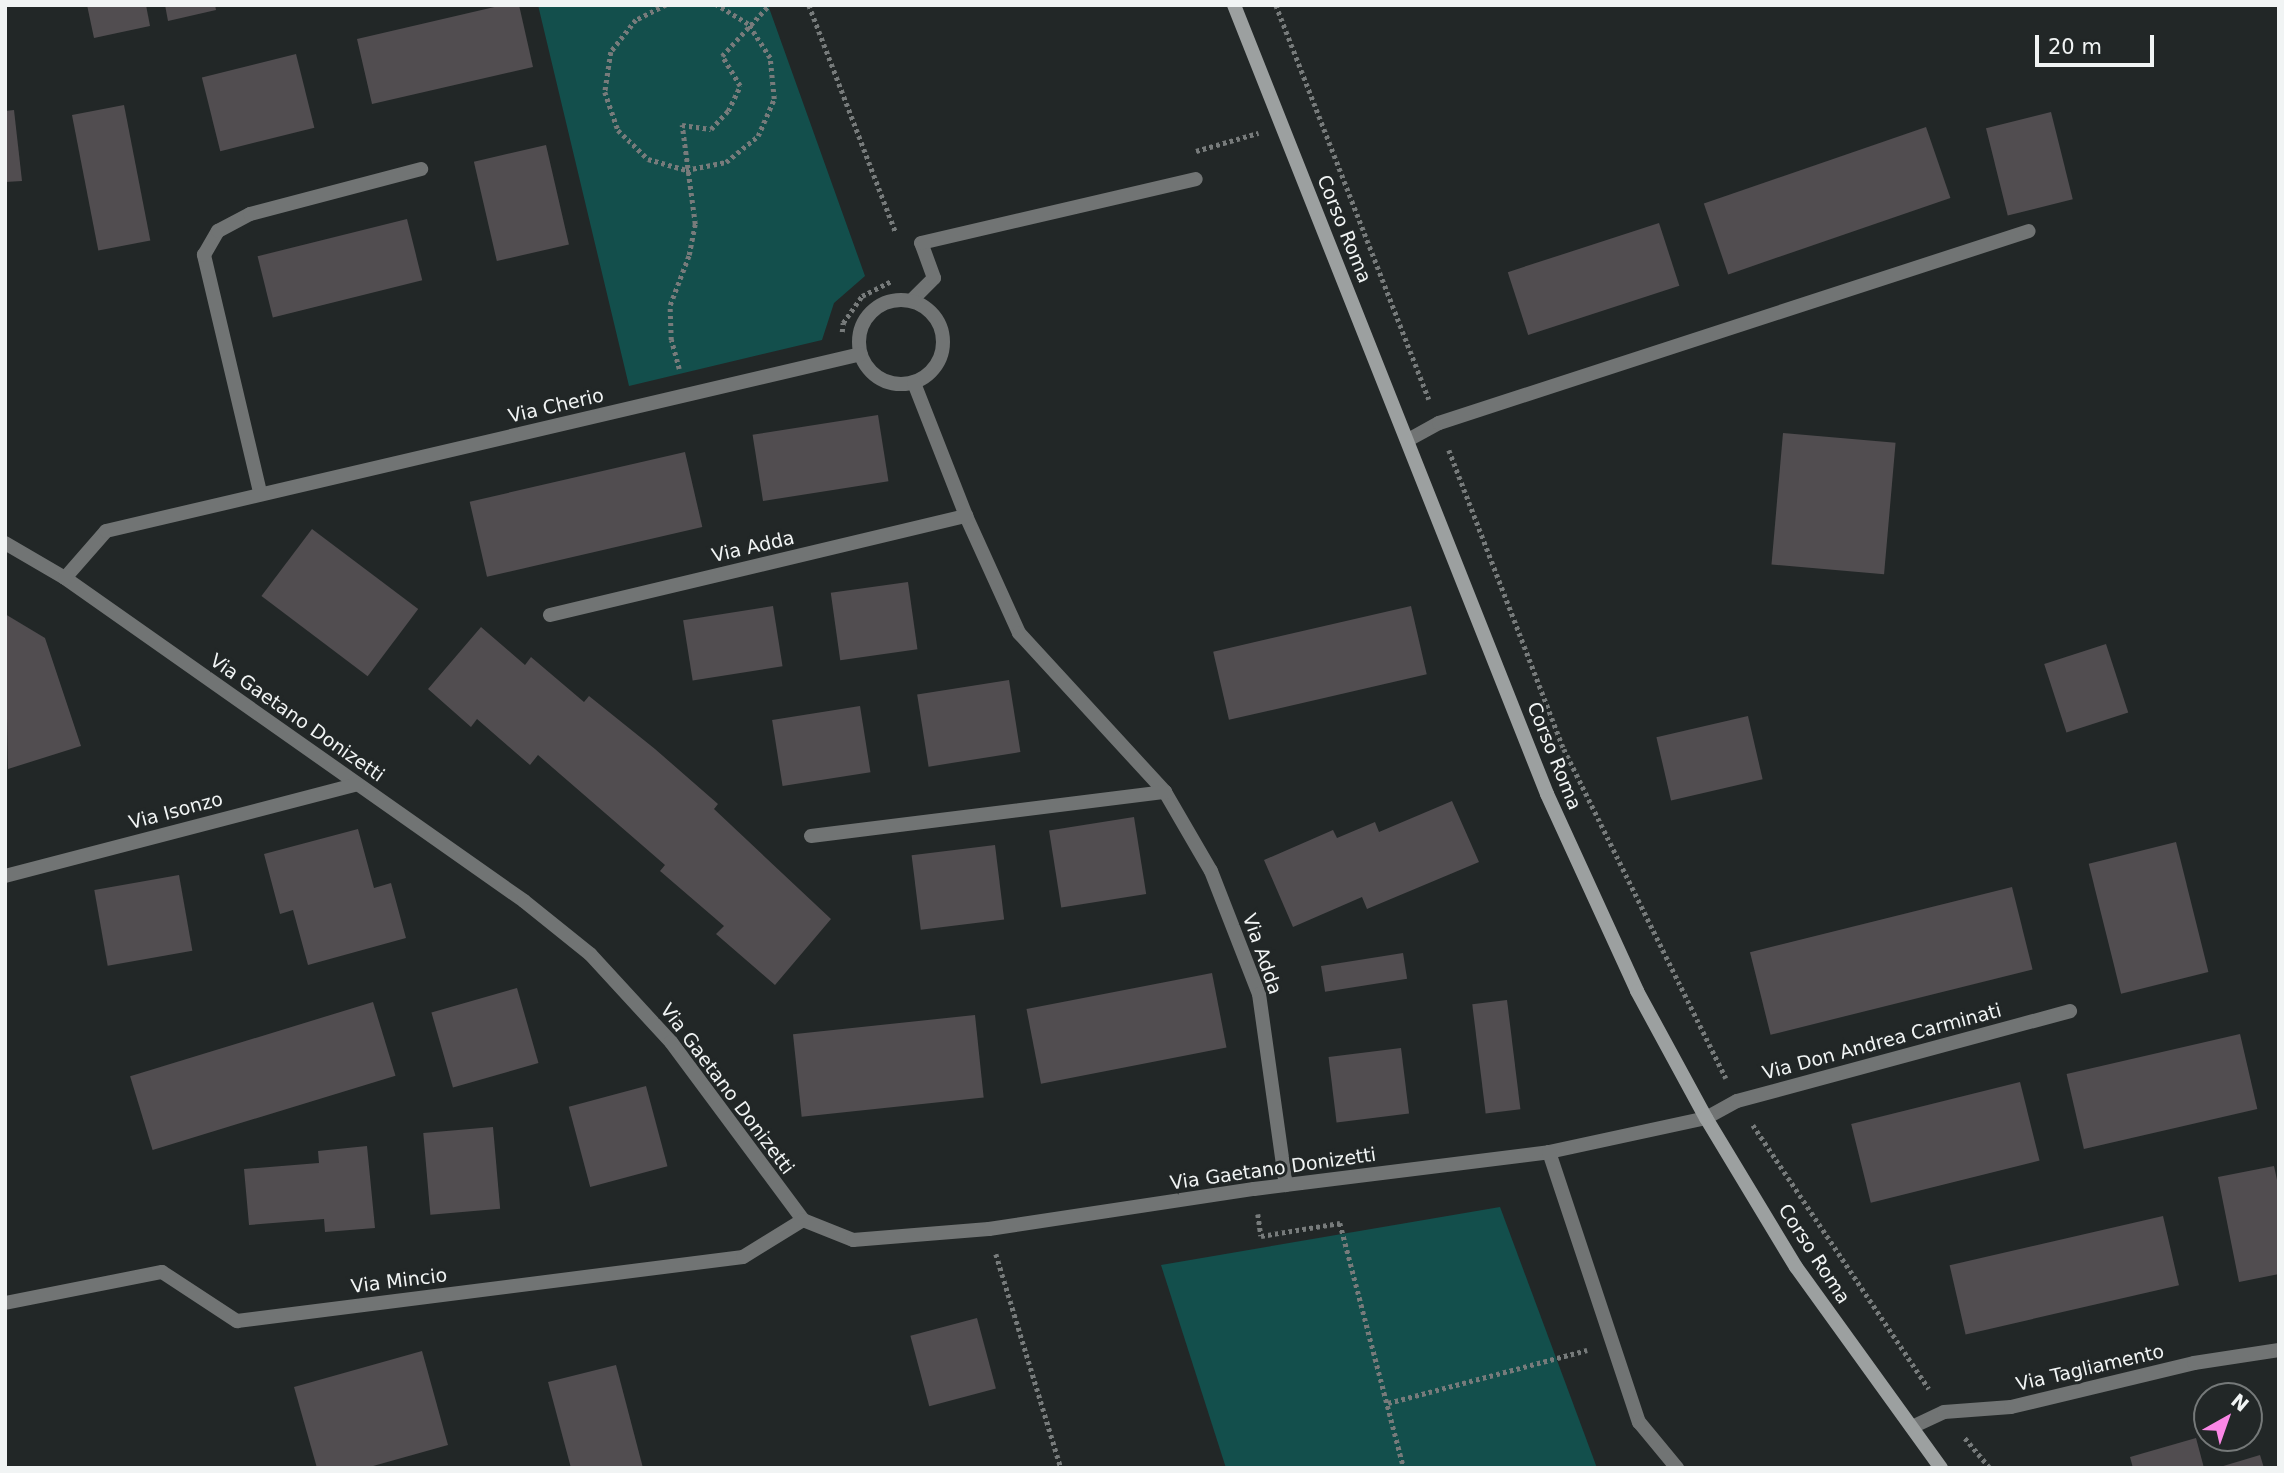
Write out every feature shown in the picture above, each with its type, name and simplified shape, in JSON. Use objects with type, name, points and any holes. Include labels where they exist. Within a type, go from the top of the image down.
[{"type":"street","name":"Corso Roma","points":[[1234,5],[1547,794],[1637,990],[1706,1118],[1796,1267],[1941,1468]]},
{"type":"street","points":[[260,492],[204,255],[218,232],[250,214],[421,169]]},
{"type":"street","points":[[912,300],[933,278],[921,243],[1196,179]]},
{"type":"street","points":[[1408,440],[1439,423],[2029,231]]},
{"type":"street","points":[[890,300],[912,300],[931,311],[943,329],[943,352],[933,371],[914,383],[891,383],[872,373],[861,354],[860,331],[870,312],[890,300]]},
{"type":"street","name":"Via Cherio","points":[[65,578],[106,531],[260,492],[686,397],[861,354]]},
{"type":"street","name":"Via Adda","points":[[914,383],[965,516],[1019,633],[1165,792],[1211,871],[1259,994],[1286,1185]]},
{"type":"street","name":"Via Adda","points":[[550,615],[965,516]]},
{"type":"street","name":"Via Gaetano Donizetti","points":[[5,544],[65,578],[524,901],[590,954],[671,1042],[803,1220],[853,1240],[989,1229],[1254,1189],[1549,1152],[1706,1118]]},
{"type":"street","name":"Via Isonzo","points":[[5,876],[357,784]]},
{"type":"street","points":[[811,836],[1165,792]]},
{"type":"street","name":"Via Don Andrea Carminati","points":[[1706,1118],[1737,1101],[2070,1011]]},
{"type":"street","points":[[1549,1152],[1639,1423],[1677,1468]]},
{"type":"street","name":"Via Mincio","points":[[5,1303],[162,1272],[237,1321],[743,1257],[803,1220]]},
{"type":"street","name":"Via Tagliamento","points":[[1912,1427],[1944,1412],[2011,1407],[2194,1363],[2279,1350]]},
{"type":"path","points":[[666,5],[636,20],[611,52],[605,92],[618,130],[648,159],[686,170],[726,162],[758,136],[774,99],[770,58],[748,24],[716,5]]},
{"type":"path","points":[[686,397],[671,340],[670,305],[689,255],[695,224],[682,125],[711,129],[728,111],[740,86],[722,56],[748,24],[769,5]]},
{"type":"path","points":[[809,5],[899,240]]},
{"type":"path","points":[[1276,5],[1564,749],[1737,1101],[1944,1412],[1990,1468]]},
{"type":"path","points":[[1196,179],[1194,151],[1282,126]]},
{"type":"path","points":[[842,341],[843,323],[862,296],[886,281],[904,280]]},
{"type":"path","points":[[1254,1189],[1261,1236],[1340,1223],[1404,1468]]},
{"type":"path","points":[[989,1229],[1061,1468]]},
{"type":"path","points":[[1388,1403],[1612,1343]]},
{"type":"shaded area","points":[[538,5],[768,5],[865,276],[834,303],[822,340],[629,386]]},
{"type":"shaded area","points":[[1500,1207],[1597,1468],[1226,1468],[1161,1265]]},
{"type":"building","points":[[87,5],[146,5],[150,26],[94,38]]},
{"type":"building","points":[[165,5],[215,5],[216,10],[168,21]]},
{"type":"building","points":[[503,5],[519,5],[533,67],[372,104],[357,39]]},
{"type":"building","points":[[296,54],[314,128],[220,151],[202,77]]},
{"type":"building","points":[[124,105],[150,240],[98,251],[72,115]]},
{"type":"building","points":[[14,110],[22,181],[5,182],[5,111]]},
{"type":"building","points":[[2051,112],[2073,199],[2008,216],[1986,128]]},
{"type":"building","points":[[1926,127],[1950,198],[1728,274],[1704,204]]},
{"type":"building","points":[[546,145],[569,244],[497,261],[474,162]]},
{"type":"building","points":[[407,219],[422,280],[273,317],[258,256]]},
{"type":"building","points":[[1659,223],[1679,286],[1528,335],[1508,272]]},
{"type":"building","points":[[878,415],[888,481],[763,501],[753,435]]},
{"type":"building","points":[[1783,433],[1896,443],[1884,574],[1771,564]]},
{"type":"building","points":[[685,452],[702,527],[487,577],[470,502]]},
{"type":"building","points":[[312,529],[418,609],[368,676],[261,596]]},
{"type":"building","points":[[908,582],[917,649],[840,660],[831,593]]},
{"type":"building","points":[[773,606],[783,666],[693,680],[683,620]]},
{"type":"building","points":[[1411,606],[1427,674],[1229,720],[1213,652]]},
{"type":"building","points":[[5,614],[45,638],[81,746],[8,769]]},
{"type":"building","points":[[481,627],[525,665],[531,657],[584,702],[589,696],[655,749],[718,804],[714,809],[831,919],[775,985],[716,934],[724,926],[660,871],[665,865],[538,755],[530,765],[477,719],[471,727],[428,689]]},
{"type":"building","points":[[2106,644],[2128,712],[2066,733],[2044,664]]},
{"type":"building","points":[[1009,680],[1020,752],[929,767],[917,695]]},
{"type":"building","points":[[860,706],[870,772],[783,786],[772,720]]},
{"type":"building","points":[[1748,716],[1763,779],[1671,800],[1656,737]]},
{"type":"building","points":[[1452,801],[1479,862],[1367,909],[1362,897],[1293,927],[1264,860],[1333,830],[1337,838],[1375,822],[1379,832]]},
{"type":"building","points":[[1134,817],[1146,894],[1061,907],[1049,830]]},
{"type":"building","points":[[358,829],[374,888],[391,883],[406,938],[308,965],[293,910],[280,914],[264,854]]},
{"type":"building","points":[[2176,842],[2208,972],[2121,994],[2089,864]]},
{"type":"building","points":[[995,845],[1004,919],[921,930],[912,855]]},
{"type":"building","points":[[179,875],[192,951],[108,966],[94,890]]},
{"type":"building","points":[[2012,887],[2033,969],[1771,1035],[1750,952]]},
{"type":"building","points":[[1403,953],[1407,979],[1325,992],[1321,966]]},
{"type":"building","points":[[1212,973],[1227,1048],[1041,1084],[1026,1009]]},
{"type":"building","points":[[517,988],[538,1063],[453,1088],[431,1013]]},
{"type":"building","points":[[1507,1000],[1520,1109],[1486,1113],[1472,1004]]},
{"type":"building","points":[[373,1002],[396,1076],[153,1150],[130,1076]]},
{"type":"building","points":[[975,1015],[984,1098],[802,1117],[793,1034]]},
{"type":"building","points":[[2240,1034],[2257,1109],[2084,1149],[2067,1074]]},
{"type":"building","points":[[1401,1048],[1409,1114],[1337,1122],[1329,1057]]},
{"type":"building","points":[[2020,1082],[2040,1161],[1871,1203],[1851,1124]]},
{"type":"building","points":[[646,1086],[667,1166],[590,1187],[569,1107]]},
{"type":"building","points":[[493,1127],[500,1209],[430,1215],[423,1133]]},
{"type":"building","points":[[367,1146],[375,1228],[325,1232],[324,1219],[249,1225],[244,1169],[319,1163],[318,1151]]},
{"type":"building","points":[[2274,1166],[2279,1189],[2279,1274],[2239,1282],[2218,1177]]},
{"type":"building","points":[[2163,1216],[2179,1285],[1966,1334],[1950,1265]]},
{"type":"building","points":[[977,1318],[996,1389],[929,1406],[910,1336]]},
{"type":"building","points":[[422,1351],[448,1445],[366,1468],[317,1468],[294,1387]]},
{"type":"building","points":[[616,1365],[643,1468],[571,1468],[548,1382]]},
{"type":"building","points":[[2193,1439],[2193,1452],[2200,1452],[2204,1468],[2133,1468],[2130,1457]]},
{"type":"building","points":[[2260,1455],[2264,1468],[2220,1468],[2220,1467]]}]
